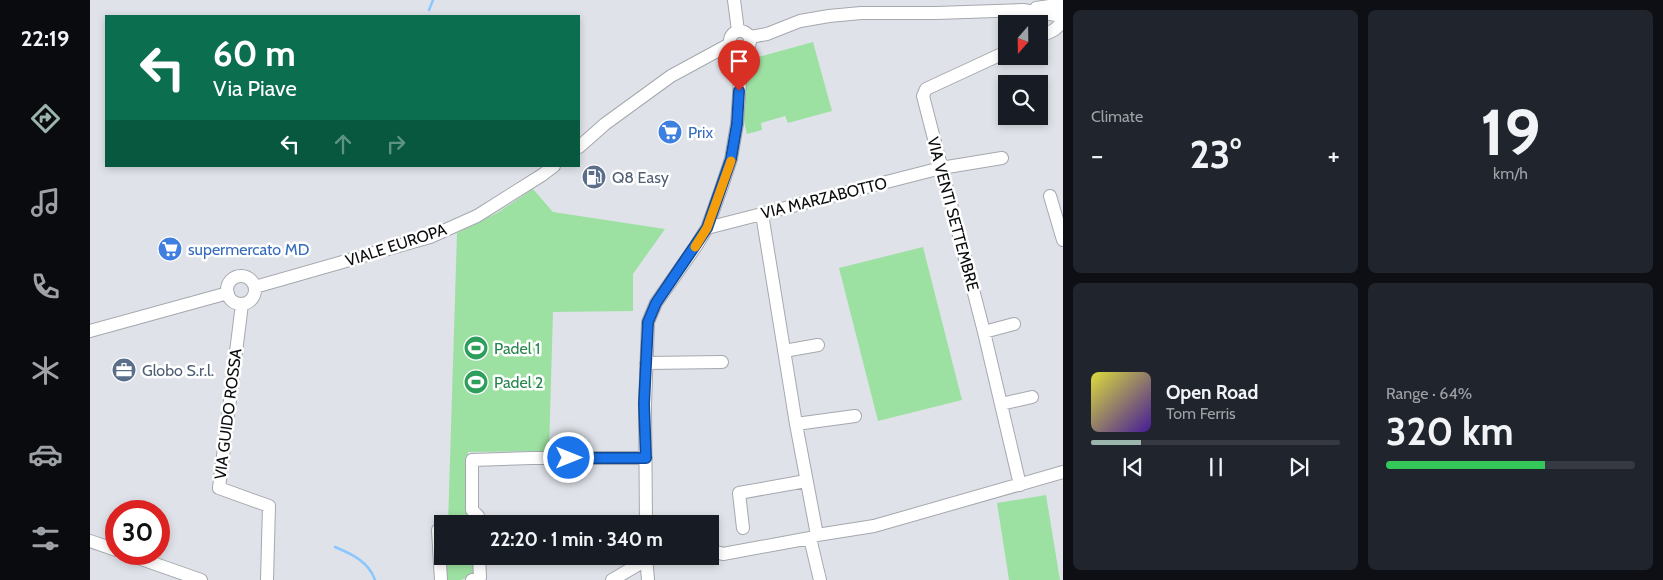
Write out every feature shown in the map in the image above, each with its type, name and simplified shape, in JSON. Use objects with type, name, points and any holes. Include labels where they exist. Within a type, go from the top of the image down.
[{"type":"street","points":[[734,0],[738,31]]},
{"type":"street","points":[[750,37],[767,34],[800,21],[829,16],[861,13],[945,13],[1023,10],[1063,4]]},
{"type":"street","points":[[1023,10],[1063,16]]},
{"type":"street","points":[[1048,33],[1063,22]]},
{"type":"street","points":[[738,31],[746,33],[750,37]]},
{"type":"street","points":[[738,31],[730,37],[730,44],[736,51],[742,51],[749,46],[750,37]]},
{"type":"street","points":[[580,146],[605,124],[671,76],[730,44]]},
{"type":"street","points":[[646,515],[644,404],[648,322],[652,309],[707,228],[731,159],[737,124],[742,51]]},
{"type":"street","name":"VIA VENTI SETTEMBRE","points":[[998,56],[926,89],[923,96],[984,332],[1020,485]]},
{"type":"street","name":"VIA MARZABOTTO","points":[[707,228],[942,168],[1002,158]]},
{"type":"street","name":"VIALE EUROPA","points":[[255,287],[430,237],[477,216],[553,167]]},
{"type":"street","points":[[1050,196],[1063,240]]},
{"type":"street","points":[[762,214],[806,481],[820,580]]},
{"type":"street","points":[[239,276],[251,279],[255,287],[255,294],[252,300],[242,304],[233,301],[227,288],[231,280],[239,276]]},
{"type":"street","points":[[90,330],[228,293]]},
{"type":"street","name":"VIA GUIDO ROSSA","points":[[242,304],[219,488],[269,506],[267,580]]},
{"type":"street","points":[[984,332],[1014,324]]},
{"type":"street","points":[[784,351],[818,345]]},
{"type":"street","points":[[646,363],[722,362]]},
{"type":"street","points":[[1001,404],[1032,397]]},
{"type":"street","points":[[796,424],[856,416]]},
{"type":"street","points":[[477,515],[472,510],[472,460],[646,458]]},
{"type":"street","points":[[719,553],[723,554],[874,526],[1063,472]]},
{"type":"street","points":[[743,528],[738,493],[806,481]]},
{"type":"street","points":[[90,541],[105,546]]},
{"type":"street","points":[[158,565],[201,580]]},
{"type":"street","points":[[440,565],[441,580]]},
{"type":"street","points":[[472,580],[480,577],[479,565]]},
{"type":"street","points":[[612,580],[635,565]]},
{"type":"street","points":[[647,565],[648,580]]},
{"type":"green space","points":[[813,42],[832,111],[788,123],[785,116],[761,123],[762,130],[747,134],[743,107],[744,61]]},
{"type":"green space","points":[[533,189],[553,212],[665,229],[633,274],[633,311],[553,312],[549,451],[468,452],[468,515],[448,515],[457,233],[497,213]]},
{"type":"green space","points":[[923,247],[962,400],[878,421],[839,268]]},
{"type":"green space","points":[[1046,495],[1060,580],[1009,580],[997,503]]},
{"type":"green space","points":[[445,565],[476,565],[476,574],[461,580],[446,580]]},
{"type":"waterway","points":[[429,10],[433,0]]},
{"type":"waterway","points":[[335,547],[364,563],[375,580]]},
{"type":"slow traffic","points":[[695,247],[707,228],[731,161]]},
{"type":"place","name":"Prix","points":[[670,132]]},
{"type":"place","name":"Q8 Easy","points":[[594,177]]},
{"type":"place","name":"supermercato MD","points":[[170,249]]},
{"type":"place","name":"Padel 1","points":[[476,348]]},
{"type":"place","name":"Globo S.r.l.","points":[[124,370]]},
{"type":"place","name":"Padel 2","points":[[476,382]]},
{"type":"route","points":[[569,458],[646,458],[644,404],[648,322],[652,309],[707,228],[731,159],[737,124],[739,91]]}]
